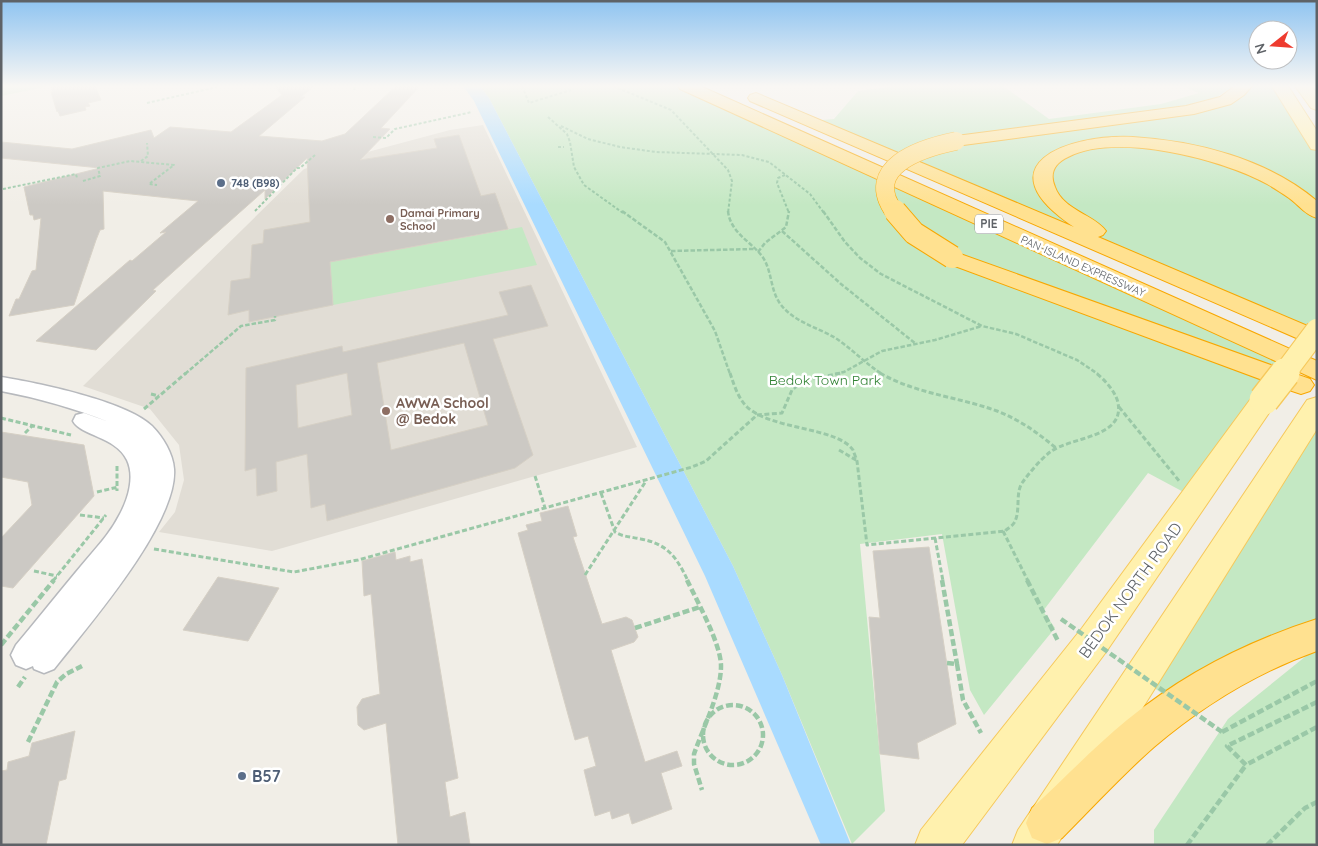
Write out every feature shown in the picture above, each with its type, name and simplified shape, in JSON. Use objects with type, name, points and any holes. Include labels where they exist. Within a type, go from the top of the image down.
[{"type":"highway","name":"PAN-ISLAND EXPRESSWAY","points":[[773,125],[1317,371]]},
{"type":"highway","name":"PAN-ISLAND EXPRESSWAY","points":[[822,125],[1317,339]]},
{"type":"highway","points":[[1075,125],[956,141],[922,150],[901,161],[890,172],[887,187],[890,205],[903,222],[927,243],[952,257],[1314,406]]},
{"type":"highway","points":[[1259,314],[1107,237],[1080,221],[1060,205],[1048,191],[1044,177],[1047,165],[1059,153],[1092,144],[1124,142],[1170,146],[1214,156],[1248,168],[1290,190],[1317,212]]},
{"type":"highway","points":[[1040,834],[1140,734],[1178,705],[1240,667],[1278,648],[1317,635]]},
{"type":"main road","points":[[1305,125],[1317,145]]},
{"type":"main road","name":"BEDOK NORTH ROAD","points":[[936,845],[1094,640],[1264,400],[1317,330]]},
{"type":"main road","points":[[1040,834],[1314,406]]},
{"type":"street","points":[[1,384],[43,393],[122,418],[144,432],[157,451],[162,476],[153,510],[138,538],[91,600],[35,657],[122,534],[139,499],[142,474],[136,453],[128,442],[116,433],[67,415],[1,399]]},
{"type":"path","points":[[373,137],[386,138],[395,129],[411,125]]},
{"type":"path","points":[[685,125],[732,176],[728,207],[731,221],[740,236],[766,261],[775,294],[785,309],[802,322],[835,338],[877,371],[907,384],[991,408],[1012,416],[1032,427],[1056,448]]},
{"type":"path","points":[[561,126],[588,139],[620,148],[755,157],[771,164],[810,194],[845,242],[870,266],[893,281],[982,326],[1016,334],[1082,363],[1099,374],[1109,384],[1119,406],[1194,500]]},
{"type":"path","points":[[561,126],[570,138],[576,174],[584,185],[661,237],[671,252],[715,331],[738,396],[747,408],[769,421],[815,431],[841,441],[852,449],[857,461],[867,544],[1008,529],[1014,523],[1021,484],[1050,452],[1056,448],[1107,429],[1115,422],[1119,406]]},
{"type":"path","points":[[140,162],[148,156],[147,143]]},
{"type":"path","points":[[558,147],[564,146]]},
{"type":"path","points":[[255,211],[297,168],[300,168],[315,155]]},
{"type":"path","points":[[82,181],[100,176],[98,168],[130,161],[174,165],[149,184],[157,185]]},
{"type":"path","points":[[3,189],[76,174],[77,178]]},
{"type":"path","points":[[758,252],[765,243],[782,231],[787,224],[789,211],[777,181],[780,177],[786,175]]},
{"type":"path","points":[[782,231],[841,284],[917,344]]},
{"type":"path","points":[[671,252],[754,249]]},
{"type":"path","points":[[148,418],[141,411],[240,326],[275,320],[275,316]]},
{"type":"path","points":[[146,548],[294,572],[358,560],[545,510],[706,462],[757,415],[782,413],[792,390],[799,383],[844,372],[882,351],[917,344],[982,326]]},
{"type":"path","points":[[151,394],[159,396]]},
{"type":"path","points":[[1,418],[78,436]]},
{"type":"path","points":[[25,433],[33,426]]},
{"type":"path","points":[[840,450],[857,461]]},
{"type":"path","points":[[115,462],[118,467],[116,497]]},
{"type":"path","points":[[535,476],[545,510]]},
{"type":"path","points":[[585,575],[646,480]]},
{"type":"path","points":[[97,492],[118,487]]},
{"type":"path","points":[[601,493],[614,530],[622,536],[656,542],[669,551],[682,567],[717,647],[721,664],[719,684],[693,758],[702,790]]},
{"type":"path","points":[[1,645],[109,511]]},
{"type":"path","points":[[80,515],[104,518]]},
{"type":"path","points":[[1003,531],[1058,642]]},
{"type":"path","points":[[935,538],[963,700],[981,733]]},
{"type":"path","points":[[34,571],[57,576]]},
{"type":"path","points":[[635,628],[700,607]]},
{"type":"path","points":[[1061,619],[1222,732],[1317,681]]},
{"type":"path","points":[[947,663],[957,664]]},
{"type":"path","points":[[28,742],[57,682],[66,674],[82,666]]},
{"type":"path","points":[[1246,765],[1227,746],[1317,702]]},
{"type":"path","points":[[732,705],[745,708],[756,718],[761,727],[762,739],[760,748],[754,758],[743,764],[733,765],[721,761],[710,753],[705,743],[705,724],[711,713],[720,706],[732,705]]},
{"type":"path","points":[[1187,845],[1246,765],[1317,727]]},
{"type":"path","points":[[1267,845],[1306,808],[1317,802]]},
{"type":"shaded area","name":"AWWA School @ Bedok","points":[[483,125],[637,447],[272,551],[159,532],[175,512],[184,480],[179,445],[150,409],[83,386],[304,169],[450,130]]},
{"type":"green space","name":"Bedok Town Park","points":[[503,125],[764,125],[882,180],[923,244],[1274,380],[1191,496],[1148,473],[1043,611],[1055,628],[984,715],[970,690],[942,534],[860,544],[885,811],[852,844],[782,675],[733,566]]},
{"type":"green space","points":[[820,125],[1305,125],[1317,145],[1317,329],[1311,337]]},
{"type":"green space","points":[[891,179],[1292,359],[1278,376],[949,255],[903,222]]},
{"type":"green space","points":[[522,227],[537,265],[333,305],[330,262]]},
{"type":"green space","points":[[1317,408],[1317,635],[1178,705],[1142,679]]},
{"type":"green space","points":[[1317,650],[1317,845],[1154,845],[1154,830],[1228,719],[1311,652]]},
{"type":"water","points":[[486,125],[503,125],[733,566],[782,675],[851,845],[821,845],[705,576]]},
{"type":"building","points":[[240,125],[271,125],[259,136],[322,141],[345,134],[354,125],[383,125],[381,128],[390,129],[360,160],[437,148],[434,139],[459,135],[481,196],[495,193],[508,229],[330,262],[333,305],[249,322],[249,310],[228,315],[231,281],[250,278],[252,245],[263,243],[264,230],[310,222],[307,158],[265,199],[265,190],[153,290],[156,291],[96,350],[36,341],[130,260],[132,261],[166,232],[160,233],[198,201],[103,191],[104,229],[100,230],[96,240],[74,305],[9,316],[16,299],[19,299],[32,271],[36,270],[41,218],[34,220],[33,215],[30,215],[24,187],[100,168],[1,158],[1,142],[72,149],[151,130],[154,138],[170,127],[231,132]]},
{"type":"building","points":[[531,285],[548,326],[493,339],[533,455],[515,468],[327,521],[325,504],[311,508],[307,454],[276,462],[277,491],[257,496],[256,468],[245,471],[246,368],[342,346],[343,352],[508,315],[499,292]],"holes":[[[464,343],[488,425],[391,450],[377,363]],[[347,373],[352,415],[298,428],[296,385]]]},
{"type":"building","points":[[1,432],[84,445],[94,496],[13,588],[1,586],[1,538],[32,505],[28,482],[1,477]]},
{"type":"building","points":[[568,506],[577,536],[573,537],[602,624],[626,617],[632,620],[638,637],[634,642],[611,650],[645,762],[677,751],[682,766],[661,773],[672,809],[632,824],[629,813],[612,819],[610,811],[595,816],[584,770],[596,766],[588,736],[575,740],[518,533],[528,530],[526,525],[542,521],[540,513]]},
{"type":"building","points":[[929,547],[956,724],[917,743],[919,759],[880,754],[869,617],[880,618],[873,551]]},
{"type":"building","points":[[395,552],[396,560],[410,556],[410,562],[422,559],[458,778],[445,782],[450,817],[465,812],[470,845],[398,845],[386,723],[364,730],[358,725],[357,707],[362,699],[380,694],[371,594],[364,596],[362,561]]},
{"type":"building","points":[[218,577],[279,588],[248,641],[183,630]]},
{"type":"building","points":[[75,731],[66,779],[59,781],[46,845],[1,845],[1,771],[7,770],[8,762],[29,756],[32,743]]},
{"type":"place","name":"748 (B98)","points":[[221,183]]},
{"type":"place","name":"Damai Primary School","points":[[390,219]]},
{"type":"place","name":"AWWA School @ Bedok","points":[[386,411]]},
{"type":"place","name":"B57","points":[[242,776]]}]
